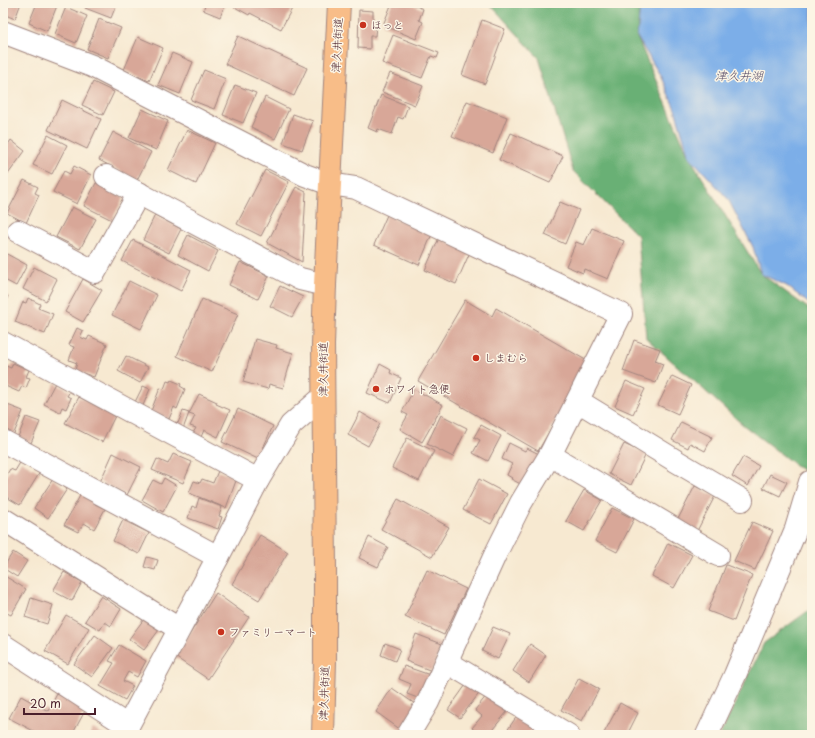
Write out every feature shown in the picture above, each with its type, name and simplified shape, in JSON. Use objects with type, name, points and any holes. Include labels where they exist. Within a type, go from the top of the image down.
[{"type":"highway","name":"津久井街道","points":[[323,735],[325,593],[323,397],[325,285],[339,3]]},
{"type":"street","points":[[3,32],[92,66],[305,175],[330,184],[356,188],[621,314],[550,455],[521,504],[495,554],[428,702],[408,735]]},
{"type":"street","points":[[106,176],[300,278],[325,285]]},
{"type":"street","points":[[18,231],[95,272],[139,193]]},
{"type":"street","points":[[3,343],[258,480]]},
{"type":"street","points":[[3,645],[125,730],[218,558],[258,480],[291,425],[323,397]]},
{"type":"street","points":[[578,401],[742,500]]},
{"type":"street","points":[[3,441],[218,558]]},
{"type":"street","points":[[550,455],[718,555]]},
{"type":"street","points":[[706,735],[735,675],[796,529],[810,482]]},
{"type":"street","points":[[3,519],[179,629]]},
{"type":"street","points":[[447,662],[568,735]]},
{"type":"green space","points":[[489,3],[642,3],[640,6],[637,37],[689,156],[761,274],[812,311],[812,500],[808,475],[742,424],[646,338],[638,236],[573,171],[539,58]]},
{"type":"green space","points":[[812,608],[812,735],[720,735],[764,643]]},
{"type":"water","name":"津久井湖","points":[[642,3],[812,3],[812,306],[787,286],[761,274],[753,247],[728,199],[689,156],[675,109],[660,75],[637,37],[640,6]]},
{"type":"building","points":[[3,3],[21,3],[15,19],[3,14]]},
{"type":"building","points":[[37,3],[58,3],[47,31],[29,23]]},
{"type":"building","points":[[86,3],[117,3],[111,18],[85,8]]},
{"type":"building","points":[[206,3],[226,3],[220,17],[203,10]]},
{"type":"building","points":[[233,3],[295,3],[281,29],[250,13],[249,15],[231,5]]},
{"type":"building","points":[[392,3],[409,3],[423,9],[419,20],[423,22],[416,39],[383,25]]},
{"type":"building","points":[[66,7],[87,16],[76,43],[55,34]]},
{"type":"building","points":[[359,10],[373,11],[373,25],[376,26],[375,36],[370,36],[370,49],[358,48]]},
{"type":"building","points":[[99,19],[121,28],[108,58],[87,49]]},
{"type":"building","points":[[482,20],[505,29],[485,84],[462,75]]},
{"type":"building","points":[[393,35],[439,53],[437,58],[431,56],[422,78],[382,63]]},
{"type":"building","points":[[238,36],[307,68],[294,96],[225,64]]},
{"type":"building","points":[[138,37],[163,48],[149,81],[124,70]]},
{"type":"building","points":[[172,53],[193,62],[180,94],[158,85]]},
{"type":"building","points":[[204,70],[226,79],[214,109],[191,100]]},
{"type":"building","points":[[390,73],[423,86],[415,105],[382,92]]},
{"type":"building","points":[[93,82],[114,92],[103,115],[82,105]]},
{"type":"building","points":[[235,85],[256,93],[243,123],[223,115]]},
{"type":"building","points":[[381,95],[408,106],[403,119],[398,117],[392,134],[378,129],[377,132],[368,128]]},
{"type":"building","points":[[265,97],[289,109],[275,139],[251,127]]},
{"type":"building","points":[[62,100],[101,119],[87,149],[48,130]]},
{"type":"building","points":[[467,101],[507,117],[493,153],[452,136]]},
{"type":"building","points":[[142,109],[168,121],[156,150],[129,138]]},
{"type":"building","points":[[293,114],[313,121],[302,150],[283,143]]},
{"type":"building","points":[[187,130],[215,143],[196,184],[168,170]]},
{"type":"building","points":[[113,132],[151,152],[137,180],[99,160]]},
{"type":"building","points":[[511,133],[563,156],[550,183],[499,160]]},
{"type":"building","points":[[48,135],[67,145],[52,174],[33,165]]},
{"type":"building","points":[[11,140],[25,151],[3,181],[3,149],[4,150]]},
{"type":"building","points":[[74,166],[91,175],[77,204],[53,192],[64,171],[70,174]]},
{"type":"building","points":[[265,170],[289,182],[261,236],[237,224]]},
{"type":"building","points":[[24,180],[38,187],[35,193],[39,195],[26,223],[7,213]]},
{"type":"building","points":[[96,183],[124,197],[112,220],[84,206]]},
{"type":"building","points":[[296,187],[306,192],[302,262],[267,243]]},
{"type":"building","points":[[560,202],[579,210],[565,244],[545,235]]},
{"type":"building","points":[[72,207],[96,219],[80,249],[56,237]]},
{"type":"building","points":[[155,215],[181,229],[169,253],[143,240]]},
{"type":"building","points":[[387,215],[432,234],[419,265],[374,245]]},
{"type":"building","points":[[592,228],[624,241],[608,279],[584,269],[583,273],[566,266],[576,242],[584,245]]},
{"type":"building","points":[[188,235],[218,251],[208,271],[178,255]]},
{"type":"building","points":[[439,238],[470,252],[456,284],[425,270]]},
{"type":"building","points":[[133,240],[191,270],[181,291],[122,261]]},
{"type":"building","points":[[5,253],[27,265],[16,286],[3,279],[3,256]]},
{"type":"building","points":[[240,262],[269,276],[258,299],[229,285]]},
{"type":"building","points":[[34,267],[57,279],[46,301],[23,289]]},
{"type":"building","points":[[83,279],[102,290],[83,322],[65,312]]},
{"type":"building","points":[[129,281],[157,295],[141,329],[112,315]]},
{"type":"building","points":[[280,286],[303,297],[292,317],[270,306]]},
{"type":"building","points":[[3,294],[8,296],[3,308]]},
{"type":"building","points":[[28,298],[40,304],[38,308],[53,314],[45,334],[15,322],[23,302],[26,303]]},
{"type":"building","points":[[202,299],[238,314],[212,372],[177,356]]},
{"type":"building","points":[[465,300],[492,316],[496,308],[589,362],[538,451],[418,381]]},
{"type":"building","points":[[77,328],[83,331],[80,337],[87,340],[89,336],[107,344],[94,377],[75,370],[77,363],[69,360],[74,347],[69,345]]},
{"type":"building","points":[[255,339],[277,345],[276,348],[293,353],[283,388],[269,384],[268,389],[243,382]]},
{"type":"building","points":[[634,340],[660,349],[655,361],[663,364],[656,383],[623,371]]},
{"type":"building","points":[[126,356],[148,367],[140,383],[118,371]]},
{"type":"building","points":[[13,363],[29,370],[26,377],[30,378],[26,388],[22,386],[19,392],[3,385],[5,379],[3,378],[3,372],[6,366],[11,368]]},
{"type":"building","points":[[380,364],[391,370],[390,373],[401,378],[390,403],[367,393]]},
{"type":"building","points":[[672,376],[691,385],[678,414],[658,405]]},
{"type":"building","points":[[171,380],[181,384],[180,386],[185,389],[177,409],[174,407],[169,419],[164,417],[162,420],[151,411],[160,388],[164,389],[167,381],[170,382]]},
{"type":"building","points":[[626,381],[645,389],[633,414],[615,406]]},
{"type":"building","points":[[55,383],[70,391],[67,396],[71,398],[66,409],[62,407],[60,412],[44,404]]},
{"type":"building","points":[[143,386],[150,389],[142,408],[134,404]]},
{"type":"building","points":[[414,389],[443,405],[422,442],[400,429],[408,415],[402,412]]},
{"type":"building","points":[[199,394],[230,410],[218,437],[204,430],[201,437],[193,433],[196,428],[190,426],[195,416],[189,414]]},
{"type":"building","points":[[79,397],[115,416],[102,442],[65,423]]},
{"type":"building","points":[[5,404],[23,411],[13,436],[3,432],[3,409]]},
{"type":"building","points":[[238,409],[273,426],[258,459],[222,442]]},
{"type":"building","points":[[183,411],[189,413],[183,429],[173,426],[175,422],[178,423]]},
{"type":"building","points":[[360,412],[380,424],[368,446],[348,435]]},
{"type":"building","points":[[441,415],[467,428],[453,457],[427,444]]},
{"type":"building","points":[[26,417],[40,422],[31,443],[18,437]]},
{"type":"building","points":[[681,422],[712,437],[705,451],[690,443],[688,448],[672,440]]},
{"type":"building","points":[[481,425],[501,436],[488,461],[473,453],[480,440],[474,437]]},
{"type":"building","points":[[407,438],[434,451],[419,481],[392,468]]},
{"type":"building","points":[[509,443],[525,451],[527,448],[543,456],[528,488],[511,479],[512,478],[507,475],[512,464],[502,459]]},
{"type":"building","points":[[624,444],[646,454],[631,485],[609,474]]},
{"type":"building","points":[[113,453],[141,467],[127,495],[100,482]]},
{"type":"building","points":[[173,454],[192,462],[183,483],[152,470],[157,459],[168,464]]},
{"type":"building","points":[[743,457],[759,466],[748,486],[732,476]]},
{"type":"building","points":[[21,461],[40,472],[20,505],[3,495],[3,481],[10,469],[15,471]]},
{"type":"building","points":[[218,471],[237,478],[226,508],[189,493],[194,481],[200,483],[202,479],[213,483]]},
{"type":"building","points":[[770,474],[787,482],[780,496],[763,488]]},
{"type":"building","points":[[164,478],[177,486],[163,512],[142,500],[153,480],[161,484]]},
{"type":"building","points":[[53,479],[67,489],[48,518],[34,508]]},
{"type":"building","points":[[479,479],[507,494],[491,524],[463,510]]},
{"type":"building","points":[[695,486],[715,496],[697,531],[677,521]]},
{"type":"building","points":[[584,490],[602,500],[584,531],[566,521]]},
{"type":"building","points":[[82,492],[97,500],[95,504],[105,509],[94,529],[84,523],[78,532],[64,525]]},
{"type":"building","points":[[199,498],[222,507],[219,516],[222,517],[218,529],[188,518],[192,506],[196,508]]},
{"type":"building","points":[[398,499],[449,527],[432,557],[381,529]]},
{"type":"building","points":[[612,508],[634,519],[617,552],[595,541]]},
{"type":"building","points":[[123,520],[149,533],[139,554],[113,541]]},
{"type":"building","points":[[752,522],[773,531],[755,570],[734,561]]},
{"type":"building","points":[[260,535],[288,552],[259,600],[232,584]]},
{"type":"building","points":[[369,537],[388,547],[378,567],[359,558]]},
{"type":"building","points":[[668,543],[692,555],[674,588],[652,576]]},
{"type":"building","points":[[13,552],[27,561],[17,577],[3,568]]},
{"type":"building","points":[[147,557],[158,560],[155,570],[144,567]]},
{"type":"building","points":[[726,565],[752,575],[734,621],[708,611]]},
{"type":"building","points":[[427,570],[466,589],[444,635],[405,617]]},
{"type":"building","points":[[64,572],[82,582],[72,601],[53,591]]},
{"type":"building","points":[[3,575],[26,589],[11,615],[3,611]]},
{"type":"building","points":[[216,593],[249,617],[208,679],[175,657]]},
{"type":"building","points":[[101,596],[121,609],[111,626],[105,622],[100,630],[85,621]]},
{"type":"building","points":[[31,598],[53,605],[47,624],[25,617]]},
{"type":"building","points":[[66,615],[89,628],[68,664],[45,651]]},
{"type":"building","points":[[144,619],[159,630],[144,650],[129,639]]},
{"type":"building","points":[[493,627],[510,634],[498,659],[482,651]]},
{"type":"building","points":[[416,634],[442,644],[432,671],[406,661]]},
{"type":"building","points":[[95,635],[113,648],[92,677],[74,664]]},
{"type":"building","points":[[385,643],[400,649],[395,661],[381,655]]},
{"type":"building","points":[[530,644],[546,655],[529,682],[513,671]]},
{"type":"building","points":[[119,645],[146,661],[137,677],[128,672],[123,681],[133,686],[125,700],[100,686],[114,663],[109,661]]},
{"type":"building","points":[[404,666],[433,676],[420,699],[407,694],[411,684],[399,679]]},
{"type":"building","points":[[579,678],[599,689],[582,721],[561,710]]},
{"type":"building","points":[[468,682],[481,691],[460,718],[448,710]]},
{"type":"building","points":[[392,688],[418,706],[401,730],[376,712]]},
{"type":"building","points":[[57,694],[86,709],[72,735],[41,735],[9,718],[21,696],[48,711]]},
{"type":"building","points":[[487,695],[507,712],[488,735],[480,735],[472,728],[482,716],[475,710]]},
{"type":"building","points":[[620,703],[638,713],[627,735],[603,735]]},
{"type":"building","points":[[517,716],[533,727],[528,735],[504,735]]},
{"type":"building","points":[[93,729],[104,735],[89,735]]},
{"type":"place","name":"ほっと","points":[[363,25]]},
{"type":"place","name":"しまむら","points":[[476,358]]},
{"type":"place","name":"ホワイト急便","points":[[376,389]]},
{"type":"place","name":"ファミリーマート","points":[[221,632]]}]
